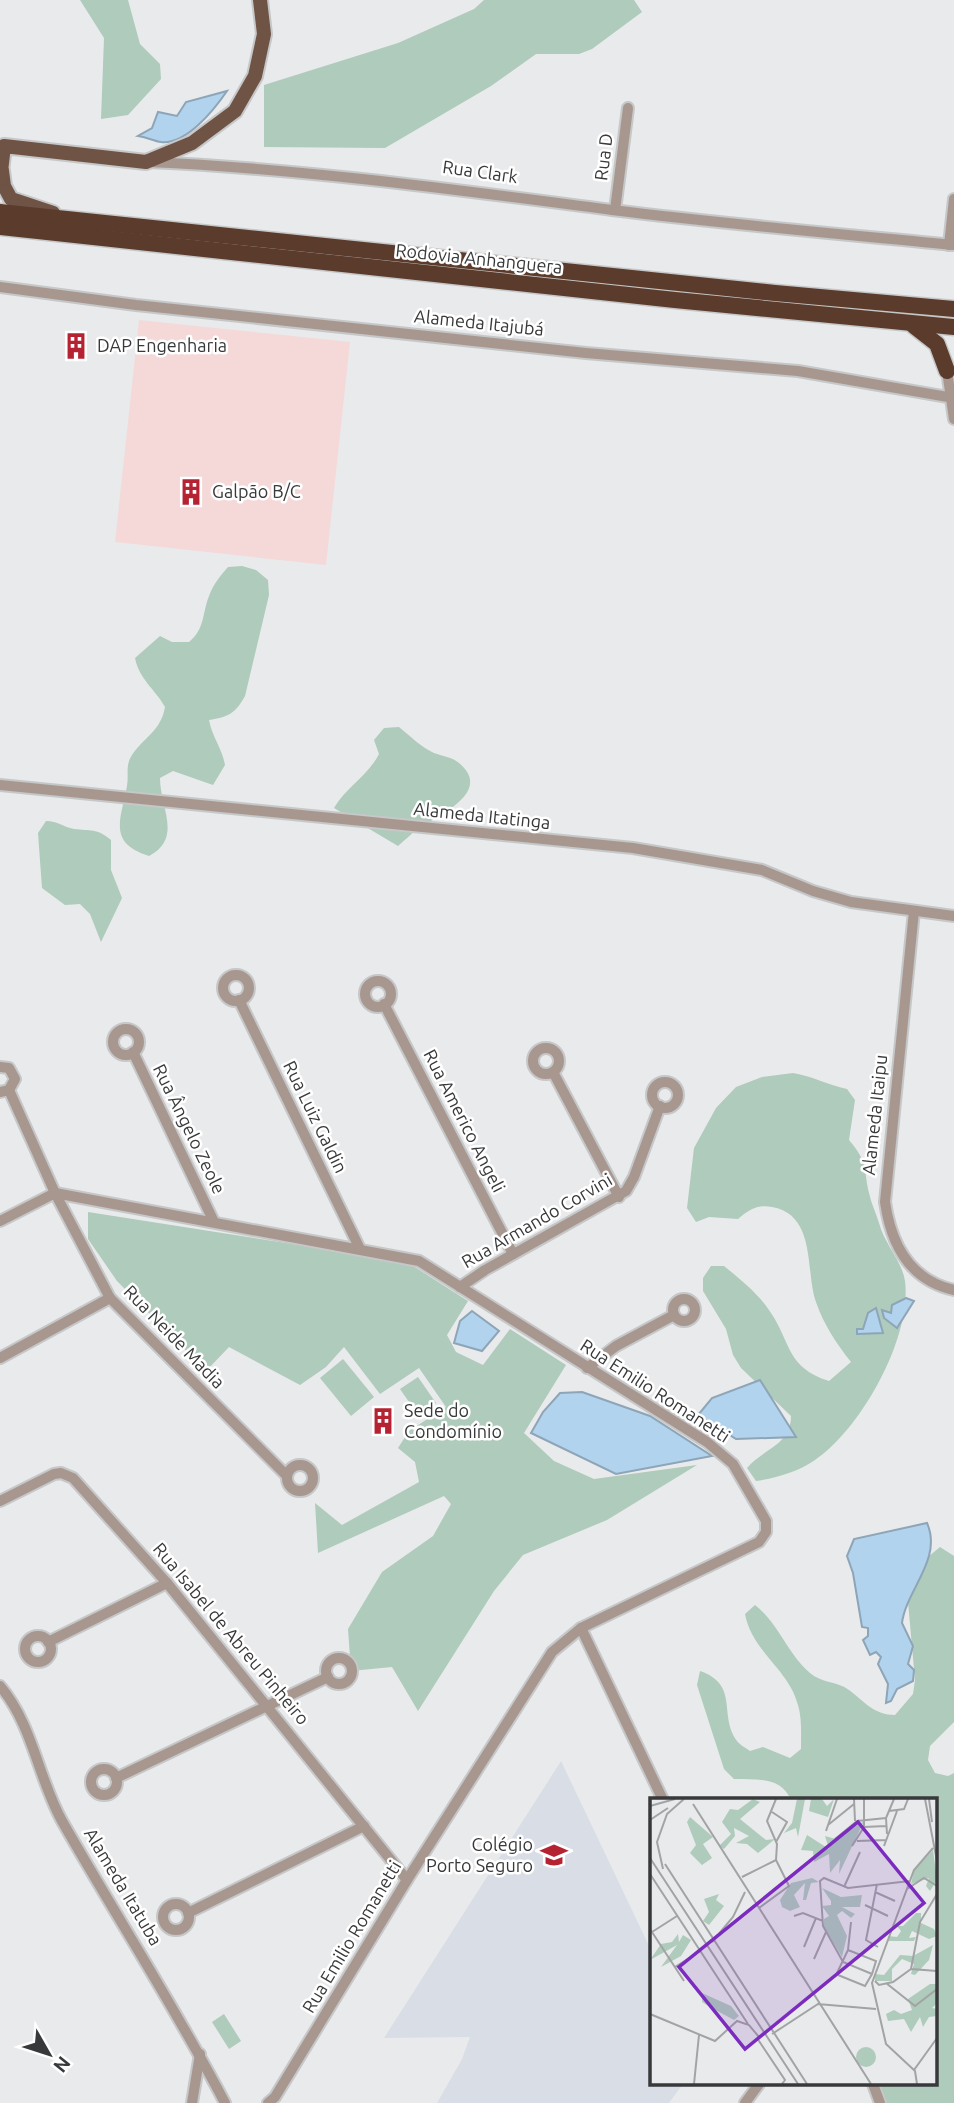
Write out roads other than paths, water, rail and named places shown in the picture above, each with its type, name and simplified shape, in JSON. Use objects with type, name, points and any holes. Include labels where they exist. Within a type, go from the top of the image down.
[{"type":"highway","name":"Rodovia Anhanguera","points":[[0,212],[747,291],[954,309]]},
{"type":"highway","name":"Rodovia Anhanguera","points":[[0,227],[954,327]]},
{"type":"highway","points":[[905,322],[930,335],[942,353],[947,371]]},
{"type":"highway","points":[[947,371],[954,346]]},
{"type":"main road","points":[[146,162],[208,133],[242,101],[261,57],[264,34],[260,0]]},
{"type":"main road","points":[[2,146],[1,175],[11,199],[75,220]]},
{"type":"main road","name":"Rua Clark","points":[[2,146],[146,162]]},
{"type":"street","name":"Rua D","points":[[615,210],[628,108]]},
{"type":"street","name":"Rua Clark","points":[[146,162],[262,167],[375,178],[615,210],[952,245]]},
{"type":"street","points":[[952,245],[954,199]]},
{"type":"street","name":"Alameda Itajubá","points":[[0,287],[136,305],[586,353],[798,372],[952,398]]},
{"type":"street","points":[[947,371],[954,419]]},
{"type":"street","name":"Alameda Itatinga","points":[[0,785],[646,850],[762,870],[832,898],[954,916]]},
{"type":"street","name":"Alameda Itaipu","points":[[914,911],[885,1202],[888,1229],[898,1250],[927,1280],[954,1290]]},
{"type":"street","name":"Rua Luiz Galdin","points":[[239,1000],[360,1249]]},
{"type":"street","name":"Rua Americo Angeli","points":[[384,1004],[513,1254]]},
{"type":"street","name":"Rua Ângelo Zeole","points":[[133,1052],[214,1222]]},
{"type":"street","name":"Rua Neide Madia","points":[[0,1067],[9,1069],[14,1075],[14,1083],[4,1091],[110,1297],[287,1476]]},
{"type":"street","points":[[553,1072],[619,1197]]},
{"type":"street","name":"Rua Armando Corvini","points":[[460,1287],[513,1254],[619,1197],[634,1177],[660,1106]]},
{"type":"street","points":[[0,1221],[55,1194]]},
{"type":"street","name":"Rua Emilio Romanetti","points":[[55,1194],[419,1261],[722,1454],[753,1495],[766,1528],[759,1542],[581,1628],[552,1652],[407,1880],[273,2101]]},
{"type":"street","points":[[0,1358],[110,1297]]},
{"type":"street","points":[[587,1368],[616,1346],[674,1315]]},
{"type":"street","name":"Rua Isabel de Abreu Pinheiro","points":[[0,1501],[54,1474],[68,1475],[167,1583],[407,1880]]},
{"type":"street","points":[[48,1642],[167,1583]]},
{"type":"street","points":[[581,1628],[662,1798]]},
{"type":"street","points":[[116,1778],[328,1677]]},
{"type":"street","name":"Alameda Itatuba","points":[[0,1686],[24,1725],[63,1822],[200,2054],[225,2103]]},
{"type":"street","points":[[188,1913],[364,1826]]},
{"type":"street","points":[[192,2103],[200,2054]]},
{"type":"street","points":[[745,2103],[758,2086]]},
{"type":"street","points":[[874,2086],[880,2103]]},
{"type":"water","points":[[227,91],[199,125],[180,138],[161,142],[138,136],[152,128],[158,112],[177,116],[186,102]]},
{"type":"water","points":[[906,1298],[914,1301],[897,1328],[884,1318],[882,1310],[891,1313],[892,1305]]},
{"type":"water","points":[[876,1308],[883,1333],[857,1334],[857,1329],[863,1329],[868,1313]]},
{"type":"water","points":[[472,1311],[499,1331],[482,1351],[454,1343],[460,1321]]},
{"type":"water","points":[[760,1380],[796,1437],[736,1439],[698,1415],[712,1398]]},
{"type":"water","points":[[582,1392],[650,1416],[712,1456],[616,1474],[531,1433],[543,1412],[560,1393]]},
{"type":"water","points":[[927,1523],[931,1536],[927,1562],[902,1623],[913,1646],[908,1664],[914,1670],[913,1681],[897,1689],[891,1701],[886,1703],[888,1684],[878,1664],[881,1657],[876,1652],[870,1655],[863,1640],[868,1636],[868,1628],[862,1627],[853,1573],[847,1556],[854,1539]]},
{"type":"place","name":"DAP Engenharia","points":[[76,346]]},
{"type":"place","name":"Galpão B/C","points":[[191,492]]},
{"type":"place","name":"Sede do Condomínio","points":[[383,1421]]},
{"type":"place","name":"Colégio Porto Seguro","points":[[554,1855]]}]
